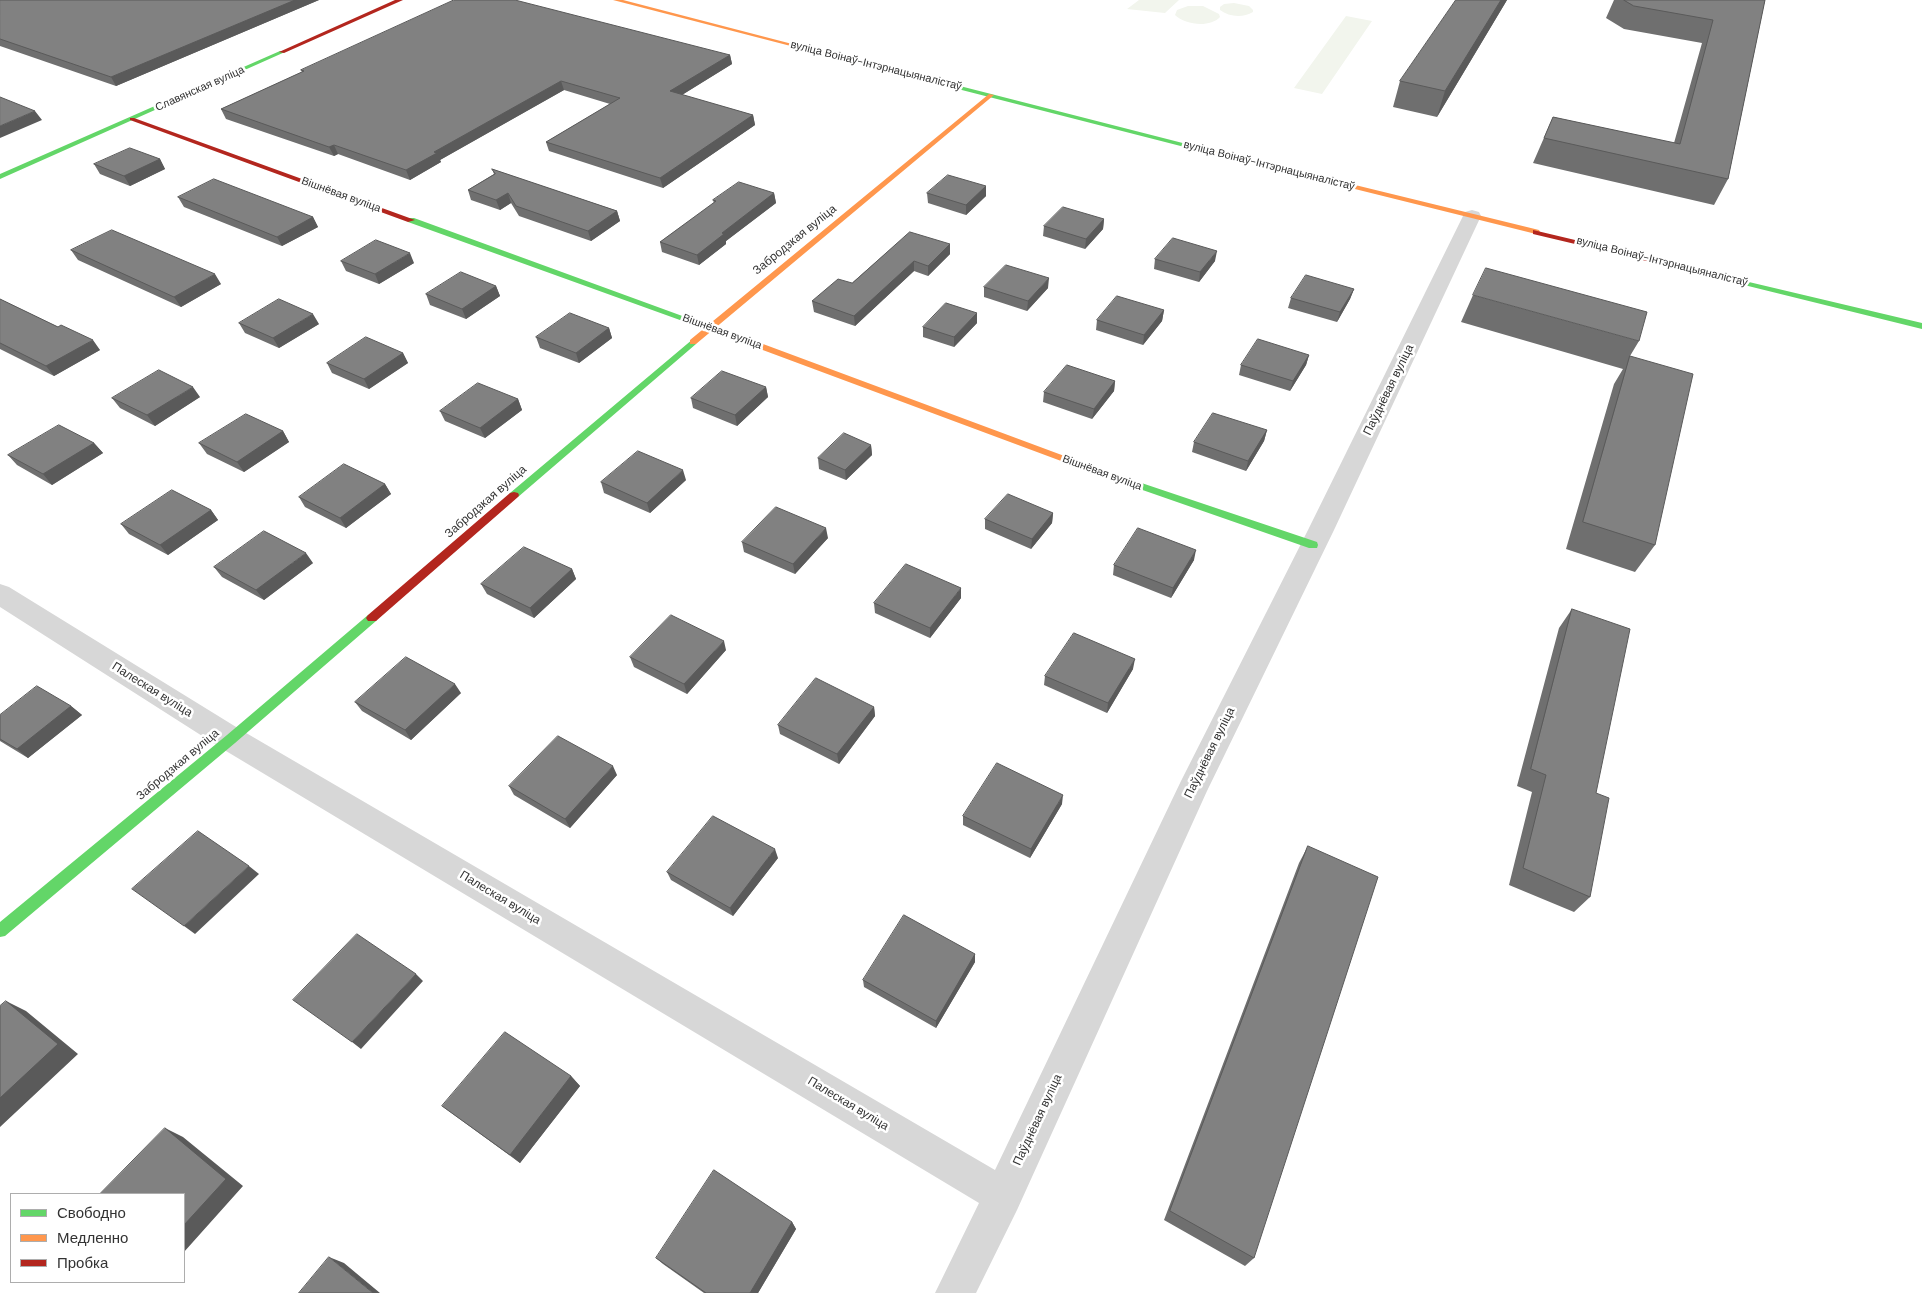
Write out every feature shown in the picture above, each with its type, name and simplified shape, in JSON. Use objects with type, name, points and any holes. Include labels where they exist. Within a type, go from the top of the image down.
[{"type":"street","name":"Славянская вуліца","points":[[0,177],[400,0]]},
{"type":"street","name":"вуліца Воінаў-Інтэрнацыяналістаў","points":[[616,0],[1472,216],[1922,326]]},
{"type":"street","name":"Забродзкая вуліца","points":[[0,931],[231,739],[710,327],[991,95]]},
{"type":"street","name":"Вішнёвая вуліца","points":[[132,120],[710,327],[1117,479],[1313,545]]},
{"type":"street","name":"Паўднёвая вуліца","points":[[955,1293],[1192,790],[1472,216]]},
{"type":"street","name":"Палеская вуліца","points":[[0,594],[231,739],[1002,1196]]},
{"type":"shaded area","points":[[1139,0],[1179,0],[1165,13],[1127,9]]},
{"type":"shaded area","points":[[1234,3],[1249,6],[1253,12],[1236,16],[1220,10],[1220,7],[1224,4]]},
{"type":"shaded area","points":[[1188,6],[1203,6],[1219,14],[1220,17],[1210,23],[1198,24],[1185,21],[1175,15],[1177,10]]},
{"type":"shaded area","points":[[1346,16],[1372,21],[1322,94],[1294,88]]},
{"type":"building","points":[[0,0],[295,0],[111,77],[0,39]]},
{"type":"building","points":[[454,0],[515,0],[730,55],[670,91],[753,115],[660,178],[546,142],[620,98],[561,81],[434,152],[437,153],[406,170],[334,145],[329,147],[221,109]]},
{"type":"building","points":[[1456,0],[1501,0],[1445,91],[1400,81]]},
{"type":"building","points":[[1624,0],[1765,0],[1728,179],[1544,138],[1553,117],[1680,144],[1713,20],[1634,6]]},
{"type":"building","points":[[0,97],[35,111],[0,126]]},
{"type":"building","points":[[130,148],[160,159],[124,176],[94,164]]},
{"type":"building","points":[[492,169],[617,211],[588,231],[516,206],[508,193],[496,200],[468,190],[495,174]]},
{"type":"building","points":[[948,175],[986,186],[966,205],[927,193]]},
{"type":"building","points":[[214,179],[313,217],[277,237],[178,197]]},
{"type":"building","points":[[739,182],[774,193],[697,255],[660,242],[716,201],[713,200]]},
{"type":"building","points":[[1063,207],[1104,219],[1086,239],[1044,226]]},
{"type":"building","points":[[112,230],[215,274],[174,297],[71,250]]},
{"type":"building","points":[[910,232],[950,244],[928,266],[914,261],[854,316],[812,301],[838,279],[852,283]]},
{"type":"building","points":[[1173,238],[1217,251],[1200,272],[1155,259]]},
{"type":"building","points":[[376,240],[410,253],[375,274],[341,261]]},
{"type":"building","points":[[1006,265],[1049,278],[1028,301],[984,287]]},
{"type":"building","points":[[1486,268],[1647,312],[1639,341],[1473,295]]},
{"type":"building","points":[[461,272],[496,286],[462,309],[426,294]]},
{"type":"building","points":[[1306,275],[1354,289],[1340,312],[1291,298]]},
{"type":"building","points":[[1117,296],[1164,310],[1144,335],[1097,320]]},
{"type":"building","points":[[0,299],[58,327],[61,325],[93,340],[46,366],[0,343]]},
{"type":"building","points":[[279,299],[313,314],[273,338],[239,323]]},
{"type":"building","points":[[946,303],[977,313],[954,337],[923,327]]},
{"type":"building","points":[[570,313],[609,328],[576,353],[536,337]]},
{"type":"building","points":[[366,337],[403,353],[364,379],[327,363]]},
{"type":"building","points":[[1258,339],[1309,355],[1293,381],[1241,365]]},
{"type":"building","points":[[1630,356],[1693,374],[1655,545],[1583,522]]},
{"type":"building","points":[[1067,365],[1115,381],[1094,409],[1044,392]]},
{"type":"building","points":[[159,370],[193,387],[147,415],[112,398]]},
{"type":"building","points":[[722,371],[766,387],[735,415],[691,398]]},
{"type":"building","points":[[478,383],[518,399],[480,428],[440,411]]},
{"type":"building","points":[[1213,413],[1267,430],[1248,461],[1194,442]]},
{"type":"building","points":[[246,414],[283,431],[237,462],[199,443]]},
{"type":"building","points":[[59,425],[94,443],[43,474],[8,455]]},
{"type":"building","points":[[844,433],[871,445],[845,470],[818,458]]},
{"type":"building","points":[[638,451],[683,470],[647,503],[601,482]]},
{"type":"building","points":[[344,464],[385,484],[340,518],[299,497]]},
{"type":"building","points":[[172,490],[211,510],[160,545],[121,524]]},
{"type":"building","points":[[1008,494],[1053,513],[1032,539],[985,519]]},
{"type":"building","points":[[776,507],[826,528],[793,564],[742,542]]},
{"type":"building","points":[[1138,528],[1196,550],[1173,588],[1114,565]]},
{"type":"building","points":[[264,531],[306,553],[256,590],[214,567]]},
{"type":"building","points":[[524,547],[572,569],[530,608],[481,584]]},
{"type":"building","points":[[906,564],[961,588],[930,628],[874,603]]},
{"type":"building","points":[[1572,609],[1630,629],[1596,793],[1609,798],[1590,897],[1523,868],[1546,775],[1531,769]]},
{"type":"building","points":[[671,615],[724,641],[684,684],[630,657]]},
{"type":"building","points":[[1074,633],[1135,659],[1108,703],[1045,676]]},
{"type":"building","points":[[406,657],[455,684],[405,730],[355,702]]},
{"type":"building","points":[[816,678],[874,707],[837,754],[778,725]]},
{"type":"building","points":[[37,686],[71,706],[17,749],[0,739],[0,715]]},
{"type":"building","points":[[558,736],[613,766],[565,819],[509,786]]},
{"type":"building","points":[[997,763],[1063,795],[1031,849],[963,816]]},
{"type":"building","points":[[713,816],[775,849],[730,908],[667,872]]},
{"type":"building","points":[[198,831],[249,866],[184,926],[132,889]]},
{"type":"building","points":[[1308,846],[1378,877],[1254,1258],[1170,1211]]},
{"type":"building","points":[[904,915],[975,954],[936,1021],[863,980]]},
{"type":"building","points":[[357,934],[416,974],[352,1042],[293,1000]]},
{"type":"building","points":[[6,1001],[58,1044],[0,1098],[0,1006]]},
{"type":"building","points":[[505,1032],[571,1076],[510,1155],[442,1106]]},
{"type":"building","points":[[165,1128],[226,1179],[185,1224],[185,1193],[101,1193]]},
{"type":"building","points":[[714,1170],[792,1222],[750,1293],[706,1293],[656,1258]]},
{"type":"building","points":[[329,1257],[373,1293],[299,1293]]},
{"type":"traffic: fast","points":[[0,177],[282,52]]},
{"type":"traffic: fast","points":[[870,65],[1208,151]]},
{"type":"traffic: fast","points":[[411,220],[755,344]]},
{"type":"traffic: fast","points":[[1735,280],[1922,326]]},
{"type":"traffic: fast","points":[[514,495],[693,342]]},
{"type":"traffic: fast","points":[[1091,469],[1313,545]]},
{"type":"traffic: fast","points":[[0,931],[231,739],[372,618]]},
{"type":"traffic: slow","points":[[616,0],[870,65]]},
{"type":"traffic: slow","points":[[693,342],[991,95]]},
{"type":"traffic: slow","points":[[1208,151],[1536,232]]},
{"type":"traffic: slow","points":[[755,344],[1091,469]]},
{"type":"traffic: jam","points":[[282,52],[400,0]]},
{"type":"traffic: jam","points":[[132,119],[411,220]]},
{"type":"traffic: jam","points":[[1536,232],[1735,280]]},
{"type":"traffic: jam","points":[[372,618],[514,495]]}]
